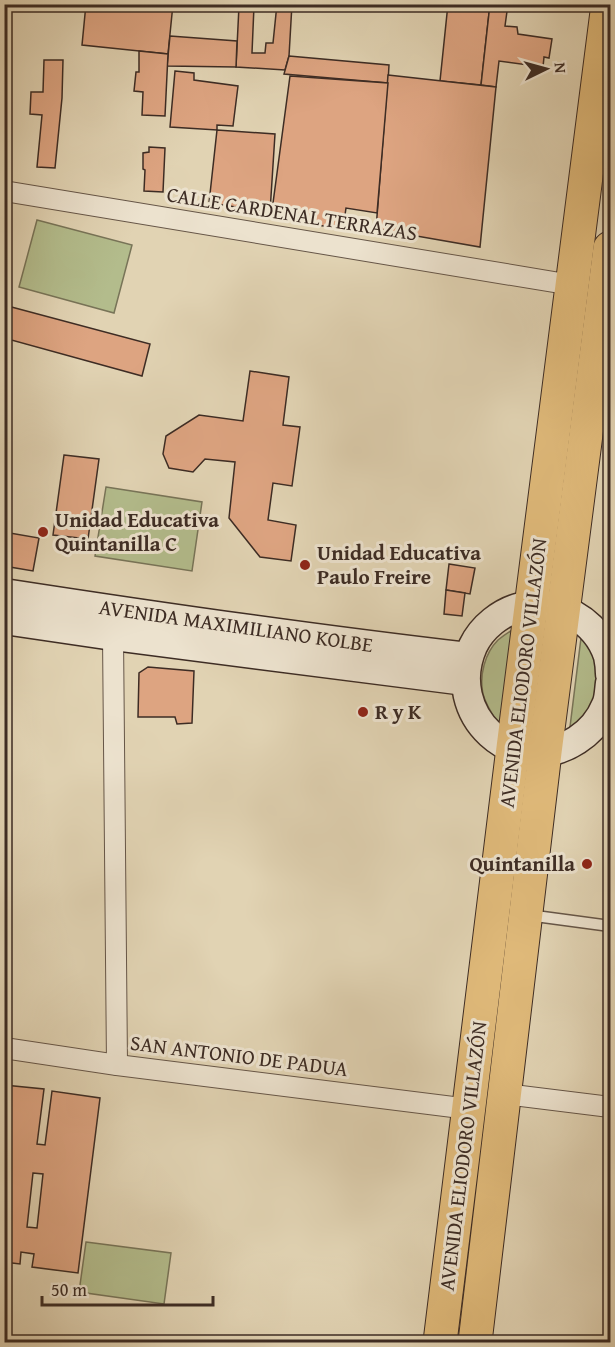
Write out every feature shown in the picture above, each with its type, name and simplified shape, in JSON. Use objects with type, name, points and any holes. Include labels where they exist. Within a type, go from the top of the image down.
[{"type":"highway","name":"AVENIDA ELIODORO VILLAZÓN","points":[[440,1342],[608,4]]},
{"type":"highway","name":"AVENIDA ELIODORO VILLAZÓN","points":[[475,1342],[545,752],[608,296],[610,248]]},
{"type":"main road","name":"AVENIDA MAXIMILIANO KOLBE","points":[[4,592],[398,649],[467,669]]},
{"type":"main road","points":[[609,697],[599,719],[587,733],[568,746],[545,752],[529,752],[501,742],[481,725],[467,697],[467,669],[475,641],[485,627],[505,613],[531,605],[564,609],[582,620],[598,636],[608,656],[610,674]]},
{"type":"main road","name":"AVENIDA MAXIMILIANO KOLBE","points":[[4,620],[113,636],[467,669]]},
{"type":"street","name":"CALLE CARDENAL TERRAZAS","points":[[4,191],[572,285]]},
{"type":"street","points":[[113,636],[117,1065]]},
{"type":"street","name":"SAN ANTONIO DE PADUA","points":[[4,1048],[117,1065],[469,1109]]},
{"type":"street","points":[[505,1094],[610,1107]]},
{"type":"lane","points":[[526,915],[610,926]]},
{"type":"green space","points":[[37,220],[132,245],[114,313],[19,287]]},
{"type":"green space","points":[[106,487],[202,502],[192,571],[95,556]]},
{"type":"green space","points":[[514,629],[501,728],[484,698],[483,672],[486,658],[493,645]]},
{"type":"green space","points":[[581,638],[594,652],[601,670],[597,708],[569,735]]},
{"type":"green space","points":[[86,1242],[171,1253],[164,1304],[79,1292]]},
{"type":"building","points":[[86,4],[173,4],[168,54],[82,45]]},
{"type":"building","points":[[277,4],[292,4],[289,56],[285,70],[236,67],[239,6],[254,6],[252,53],[265,53],[266,43],[273,43]]},
{"type":"building","points":[[448,4],[490,4],[481,85],[440,81]]},
{"type":"building","points":[[490,4],[508,4],[505,26],[517,27],[518,34],[552,39],[549,58],[544,57],[543,67],[499,61],[496,87],[481,85]]},
{"type":"building","points":[[170,36],[237,41],[236,67],[167,66]]},
{"type":"building","points":[[139,51],[168,54],[165,116],[142,115],[143,92],[134,91],[136,72],[139,72]]},
{"type":"building","points":[[289,56],[389,65],[388,83],[284,74]]},
{"type":"building","points":[[44,60],[63,60],[62,98],[55,168],[37,167],[42,115],[30,114],[31,92],[43,92]]},
{"type":"building","points":[[175,71],[194,73],[194,80],[238,86],[233,126],[217,125],[217,130],[170,127]]},
{"type":"building","points":[[388,75],[496,87],[480,247],[376,229]]},
{"type":"building","points":[[290,76],[388,83],[377,213],[346,208],[343,229],[271,218]]},
{"type":"building","points":[[217,130],[275,134],[270,212],[209,203]]},
{"type":"building","points":[[149,147],[165,148],[163,192],[144,191],[143,153],[149,152]]},
{"type":"building","points":[[4,305],[150,344],[142,376],[4,338]]},
{"type":"building","points":[[250,371],[289,377],[283,425],[300,427],[292,486],[273,483],[268,520],[296,525],[291,561],[260,557],[229,518],[235,462],[205,459],[193,472],[169,468],[163,454],[166,436],[199,415],[243,421]]},
{"type":"building","points":[[64,455],[99,459],[88,539],[53,535]]},
{"type":"building","points":[[4,532],[39,538],[33,571],[4,566]]},
{"type":"building","points":[[449,564],[475,568],[470,594],[446,590]]},
{"type":"building","points":[[446,590],[465,593],[462,616],[444,614]]},
{"type":"building","points":[[148,667],[194,671],[192,723],[177,724],[175,717],[138,717],[139,673]]},
{"type":"building","points":[[4,1085],[44,1089],[37,1144],[45,1145],[52,1091],[100,1098],[78,1273],[32,1267],[34,1254],[21,1252],[20,1264],[4,1262]],"holes":[[[33,1173],[43,1174],[37,1228],[27,1227]]]},
{"type":"place","name":"Unidad Educativa Quintanilla C","points":[[43,532]]},
{"type":"place","name":"Unidad Educativa Paulo Freire","points":[[305,565]]},
{"type":"place","name":"R y K","points":[[363,712]]},
{"type":"place","name":"Quintanilla","points":[[587,864]]}]
